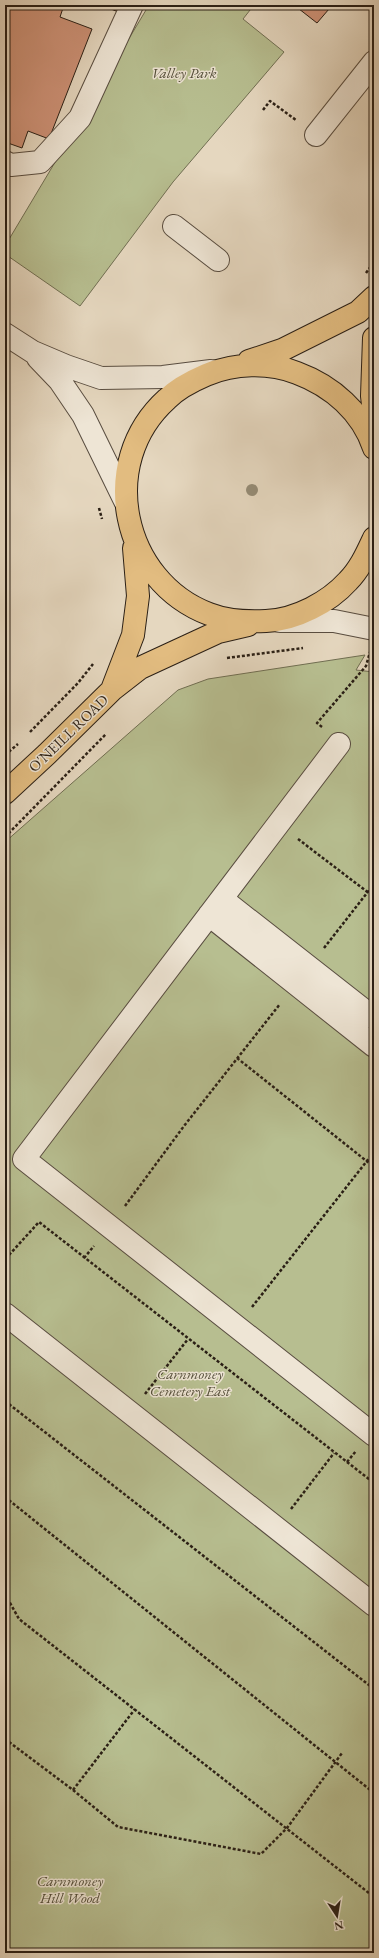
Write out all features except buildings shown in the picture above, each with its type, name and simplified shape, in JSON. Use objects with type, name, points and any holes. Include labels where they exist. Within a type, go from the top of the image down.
[{"type":"main road","points":[[374,297],[358,312],[282,350],[189,382],[172,395],[148,421],[134,446],[128,466],[125,502],[132,534],[144,560],[157,578],[184,601],[210,614],[238,621],[269,621],[300,614],[326,600],[348,581],[366,557],[374,538]]},
{"type":"main road","points":[[374,338],[372,396],[374,414]]},
{"type":"main road","points":[[224,369],[261,365],[281,368],[314,379],[338,395],[357,416],[374,448]]},
{"type":"main road","name":"O'NEILL ROAD","points":[[113,688],[133,635],[138,596],[137,567],[132,534]]},
{"type":"main road","name":"O'NEILL ROAD","points":[[5,793],[113,688],[140,668],[218,632],[269,621]]},
{"type":"street","points":[[5,162],[11,165],[40,162],[80,118],[132,5]]},
{"type":"street","points":[[316,135],[374,62]]},
{"type":"street","points":[[174,226],[218,260]]},
{"type":"street","points":[[5,334],[33,352],[66,366],[101,378],[163,377],[224,369]]},
{"type":"street","points":[[33,352],[60,381],[83,416],[125,502]]},
{"type":"street","points":[[269,621],[334,621],[373,638]]},
{"type":"street","points":[[339,744],[24,1160],[374,1435]]},
{"type":"street","points":[[215,907],[302,976],[374,1046]]},
{"type":"street","points":[[302,976],[374,1018]]},
{"type":"street","points":[[5,1314],[374,1605]]},
{"type":"path","points":[[263,110],[270,101],[316,135]]},
{"type":"path","points":[[98,505],[104,527]]},
{"type":"path","points":[[339,744],[317,723],[366,666],[373,638]]},
{"type":"path","points":[[221,659],[307,648]]},
{"type":"path","points":[[26,737],[78,683],[94,662]]},
{"type":"path","points":[[5,836],[109,731]]},
{"type":"path","points":[[5,755],[21,741]]},
{"type":"path","points":[[278,824],[374,897]]},
{"type":"path","points":[[109,1227],[238,1058],[374,884]]},
{"type":"path","points":[[238,1058],[374,1166]]},
{"type":"path","points":[[237,1327],[374,1152]]},
{"type":"path","points":[[5,1252],[9,1255],[38,1222],[374,1483]]},
{"type":"path","points":[[130,1413],[188,1339]]},
{"type":"path","points":[[5,1401],[374,1689]]},
{"type":"path","points":[[276,1528],[334,1452]]},
{"type":"path","points":[[5,1497],[374,1793]]},
{"type":"path","points":[[5,1594],[19,1619],[374,1896]]},
{"type":"path","points":[[73,1790],[135,1709]]},
{"type":"path","points":[[5,1739],[73,1790],[118,1827],[261,1854],[286,1828],[342,1753]]},
{"type":"green space","name":"Valley Park","points":[[149,5],[254,5],[243,19],[284,52],[173,182],[80,306],[5,254],[5,246]]},
{"type":"green space","name":"Carnmoney Cemetery East","points":[[365,655],[356,670],[374,672],[374,1953],[5,1953],[5,842],[178,690],[208,679]]},
{"type":"park label","name":"Carnmoney Hill Wood","points":[[70,1888]]}]
